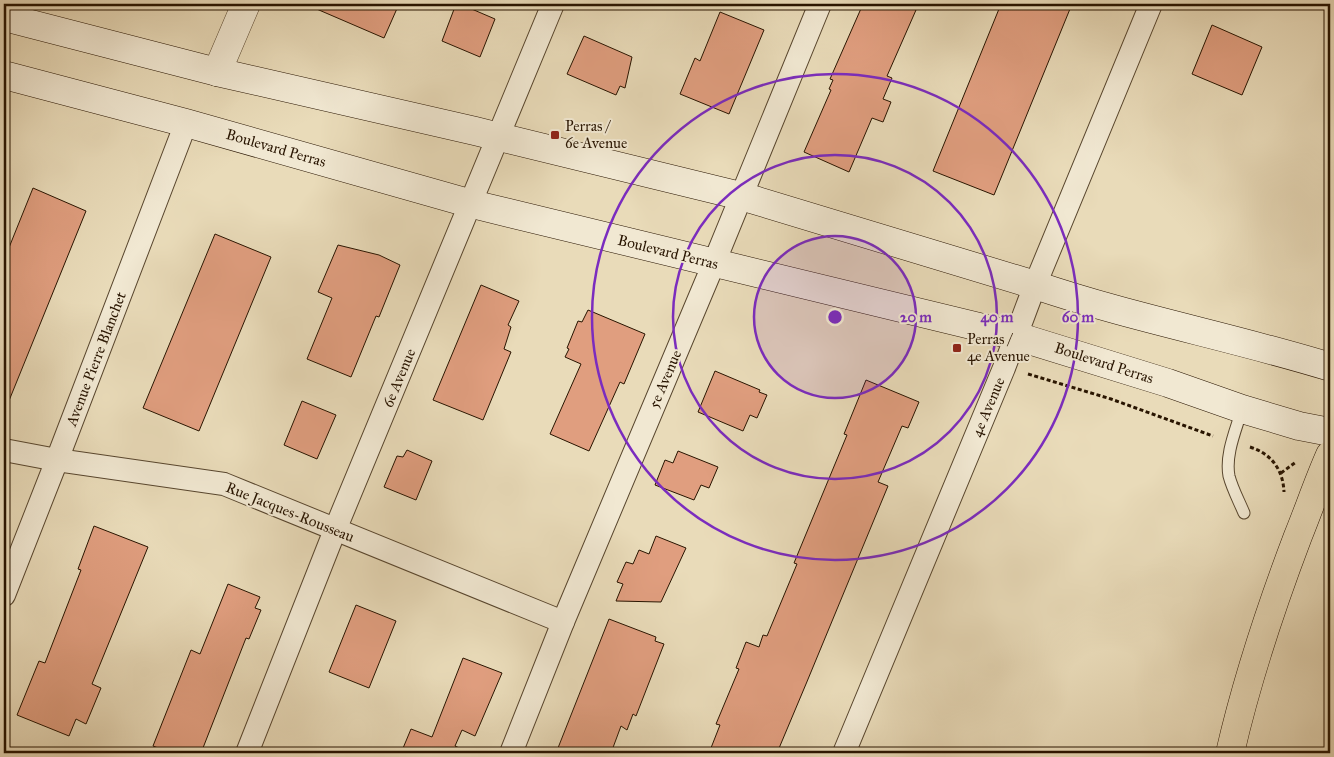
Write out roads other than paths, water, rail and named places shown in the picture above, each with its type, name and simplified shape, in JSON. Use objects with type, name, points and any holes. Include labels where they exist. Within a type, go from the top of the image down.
[{"type":"highway","points":[[1230,753],[1264,630],[1330,455]]},
{"type":"main road","points":[[217,72],[246,4]]},
{"type":"main road","points":[[4,18],[217,72],[498,136],[741,196],[1071,297],[1275,350],[1330,367]]},
{"type":"main road","name":"Boulevard Perras","points":[[4,76],[186,122],[472,204],[1016,336],[1168,383],[1242,410],[1299,426],[1330,432]]},
{"type":"street","name":"6e Avenue","points":[[247,753],[335,530],[472,204],[553,4]]},
{"type":"street","name":"5e Avenue","points":[[511,753],[563,622],[714,263],[820,4]]},
{"type":"street","name":"4e Avenue","points":[[844,753],[1151,4]]},
{"type":"street","name":"Avenue Pierre Blanchet","points":[[4,595],[186,122]]},
{"type":"street","name":"Rue Jacques-Rousseau","points":[[4,450],[57,460],[224,484],[563,622]]},
{"type":"lane","points":[[1242,410],[1230,450],[1228,465],[1230,477],[1244,513]]},
{"type":"place","name":"Perras / 6e Avenue","points":[[555,135]]},
{"type":"place","name":"Perras / 4e Avenue","points":[[957,348]]}]
